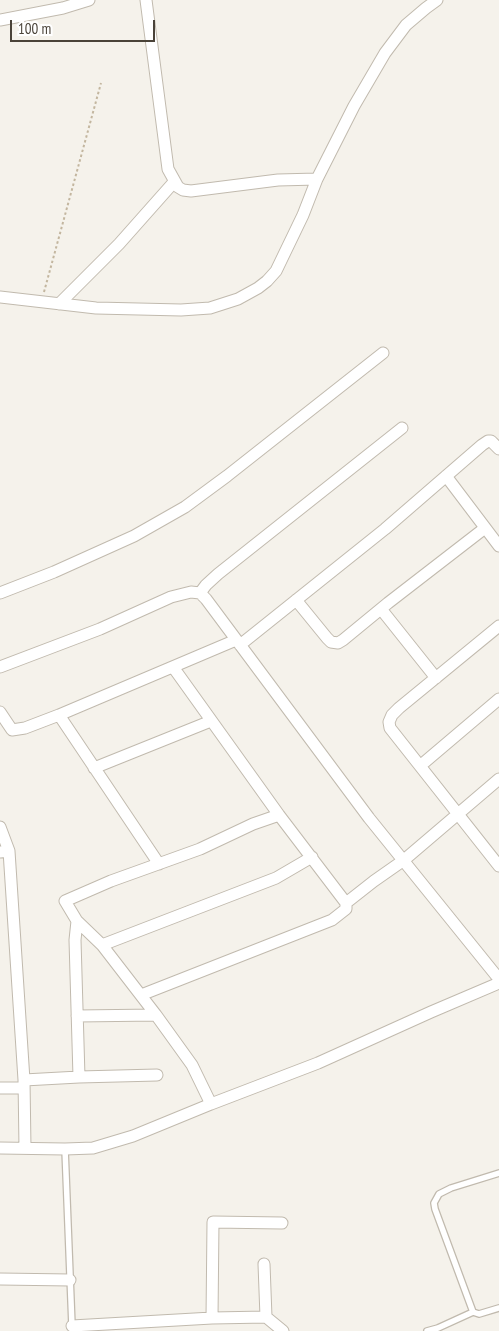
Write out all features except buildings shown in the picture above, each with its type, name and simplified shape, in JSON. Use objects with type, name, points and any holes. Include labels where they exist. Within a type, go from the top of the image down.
[{"type":"street","points":[[0,20],[63,8],[90,0]]},
{"type":"street","points":[[146,0],[168,169],[178,187],[191,191],[278,180],[317,179]]},
{"type":"street","points":[[0,297],[96,308],[181,310],[210,308],[238,299],[267,281],[276,272],[300,223],[317,179],[354,106],[385,53],[406,25],[437,0]]},
{"type":"street","points":[[59,304],[119,244],[174,182]]},
{"type":"street","points":[[0,593],[54,572],[125,540],[185,508],[383,353]]},
{"type":"street","points":[[200,593],[206,585],[226,568],[402,428]]},
{"type":"street","points":[[0,712],[12,730],[25,728],[173,667],[238,643],[296,600],[385,529],[488,441],[491,441],[499,449]]},
{"type":"street","points":[[446,476],[499,546]]},
{"type":"street","points":[[296,600],[326,638],[331,642],[338,643],[485,528]]},
{"type":"street","points":[[0,667],[100,629],[171,598],[191,592],[200,593],[369,818],[499,981],[318,1063],[133,1136],[93,1148],[0,1148]]},
{"type":"street","points":[[382,608],[436,678]]},
{"type":"street","points":[[499,626],[399,708],[392,715],[389,722],[390,728],[499,866]]},
{"type":"street","points":[[141,996],[332,920],[346,909],[346,903],[279,815],[173,667]]},
{"type":"street","points":[[420,766],[499,699]]},
{"type":"street","points":[[58,715],[159,864]]},
{"type":"street","points":[[94,768],[211,721]]},
{"type":"street","points":[[346,903],[404,860],[499,779]]},
{"type":"street","points":[[211,1104],[192,1065],[102,945],[76,920],[65,901],[111,881],[200,849],[253,824],[279,815]]},
{"type":"street","points":[[0,827],[4,852],[24,1084],[25,1148]]},
{"type":"street","points":[[102,945],[276,878],[312,857]]},
{"type":"street","points":[[76,920],[79,1077]]},
{"type":"street","points":[[77,1016],[156,1015]]},
{"type":"street","points":[[0,1088],[79,1077],[157,1075]]},
{"type":"street","points":[[212,1318],[213,1222],[282,1223]]},
{"type":"street","points":[[264,1264],[266,1317]]},
{"type":"street","points":[[0,1279],[70,1280]]},
{"type":"street","points":[[72,1328],[212,1318],[266,1317],[283,1331]]},
{"type":"lane","points":[[65,1149],[72,1328]]},
{"type":"lane","points":[[473,1312],[434,1203],[438,1194],[499,1173]]},
{"type":"lane","points":[[427,1331],[473,1312],[479,1314],[499,1308]]},
{"type":"path","points":[[42,301],[100,84]]}]
